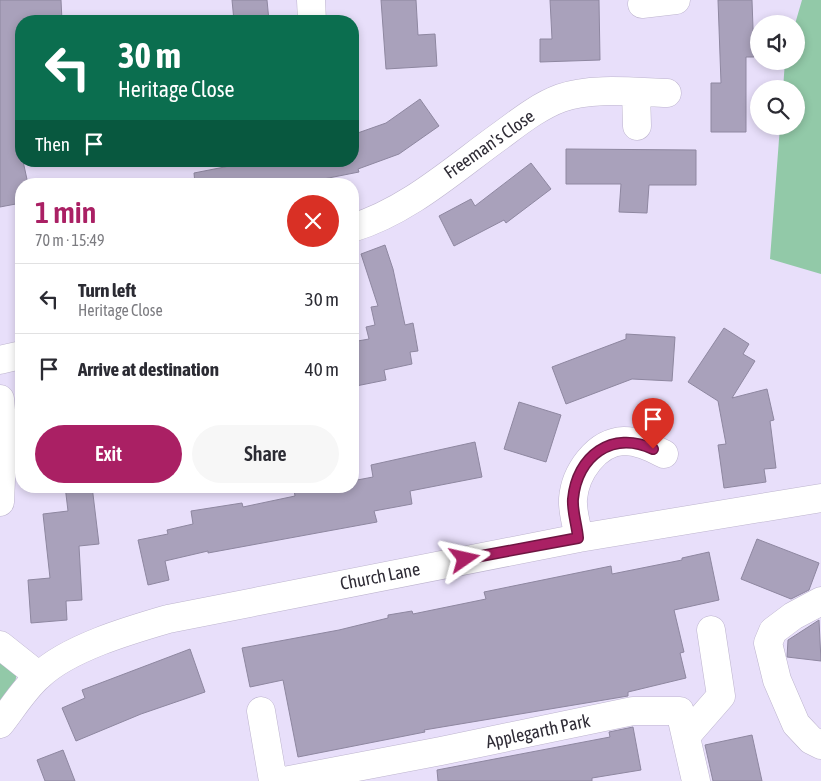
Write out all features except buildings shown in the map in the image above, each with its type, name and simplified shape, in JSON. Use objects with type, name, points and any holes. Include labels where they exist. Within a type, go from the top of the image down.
[{"type":"street","points":[[311,0],[312,15]]},
{"type":"street","points":[[642,4],[676,0]]},
{"type":"street","points":[[636,92],[637,126]]},
{"type":"street","name":"Freeman's Close","points":[[359,226],[372,222],[401,206],[542,106],[562,97],[581,93],[667,93]]},
{"type":"street","points":[[0,360],[15,356]]},
{"type":"street","points":[[0,400],[3,433],[0,502]]},
{"type":"street","points":[[578,538],[573,500],[578,474],[593,456],[610,444],[624,441],[642,444],[664,454]]},
{"type":"street","name":"Church Lane","points":[[0,724],[39,676],[72,654],[129,631],[168,618],[578,538],[821,498]]},
{"type":"street","points":[[821,601],[793,616],[774,631],[768,643],[777,680],[796,724],[811,740],[821,744]]},
{"type":"street","points":[[687,735],[721,696],[711,630]]},
{"type":"street","points":[[0,645],[39,676]]},
{"type":"street","points":[[261,710],[274,781]]},
{"type":"street","name":"Applegarth Park","points":[[284,781],[374,773],[633,711],[680,711],[696,781]]},
{"type":"green space","points":[[802,0],[821,0],[821,274],[770,259],[779,135],[805,135],[805,80],[784,80],[784,70],[805,70],[805,15],[798,15]]},
{"type":"green space","points":[[0,659],[17,674],[15,682],[0,703]]},
{"type":"route","points":[[465,559],[578,538],[573,500],[578,474],[593,456],[610,444],[624,441],[642,444],[653,449]]}]
